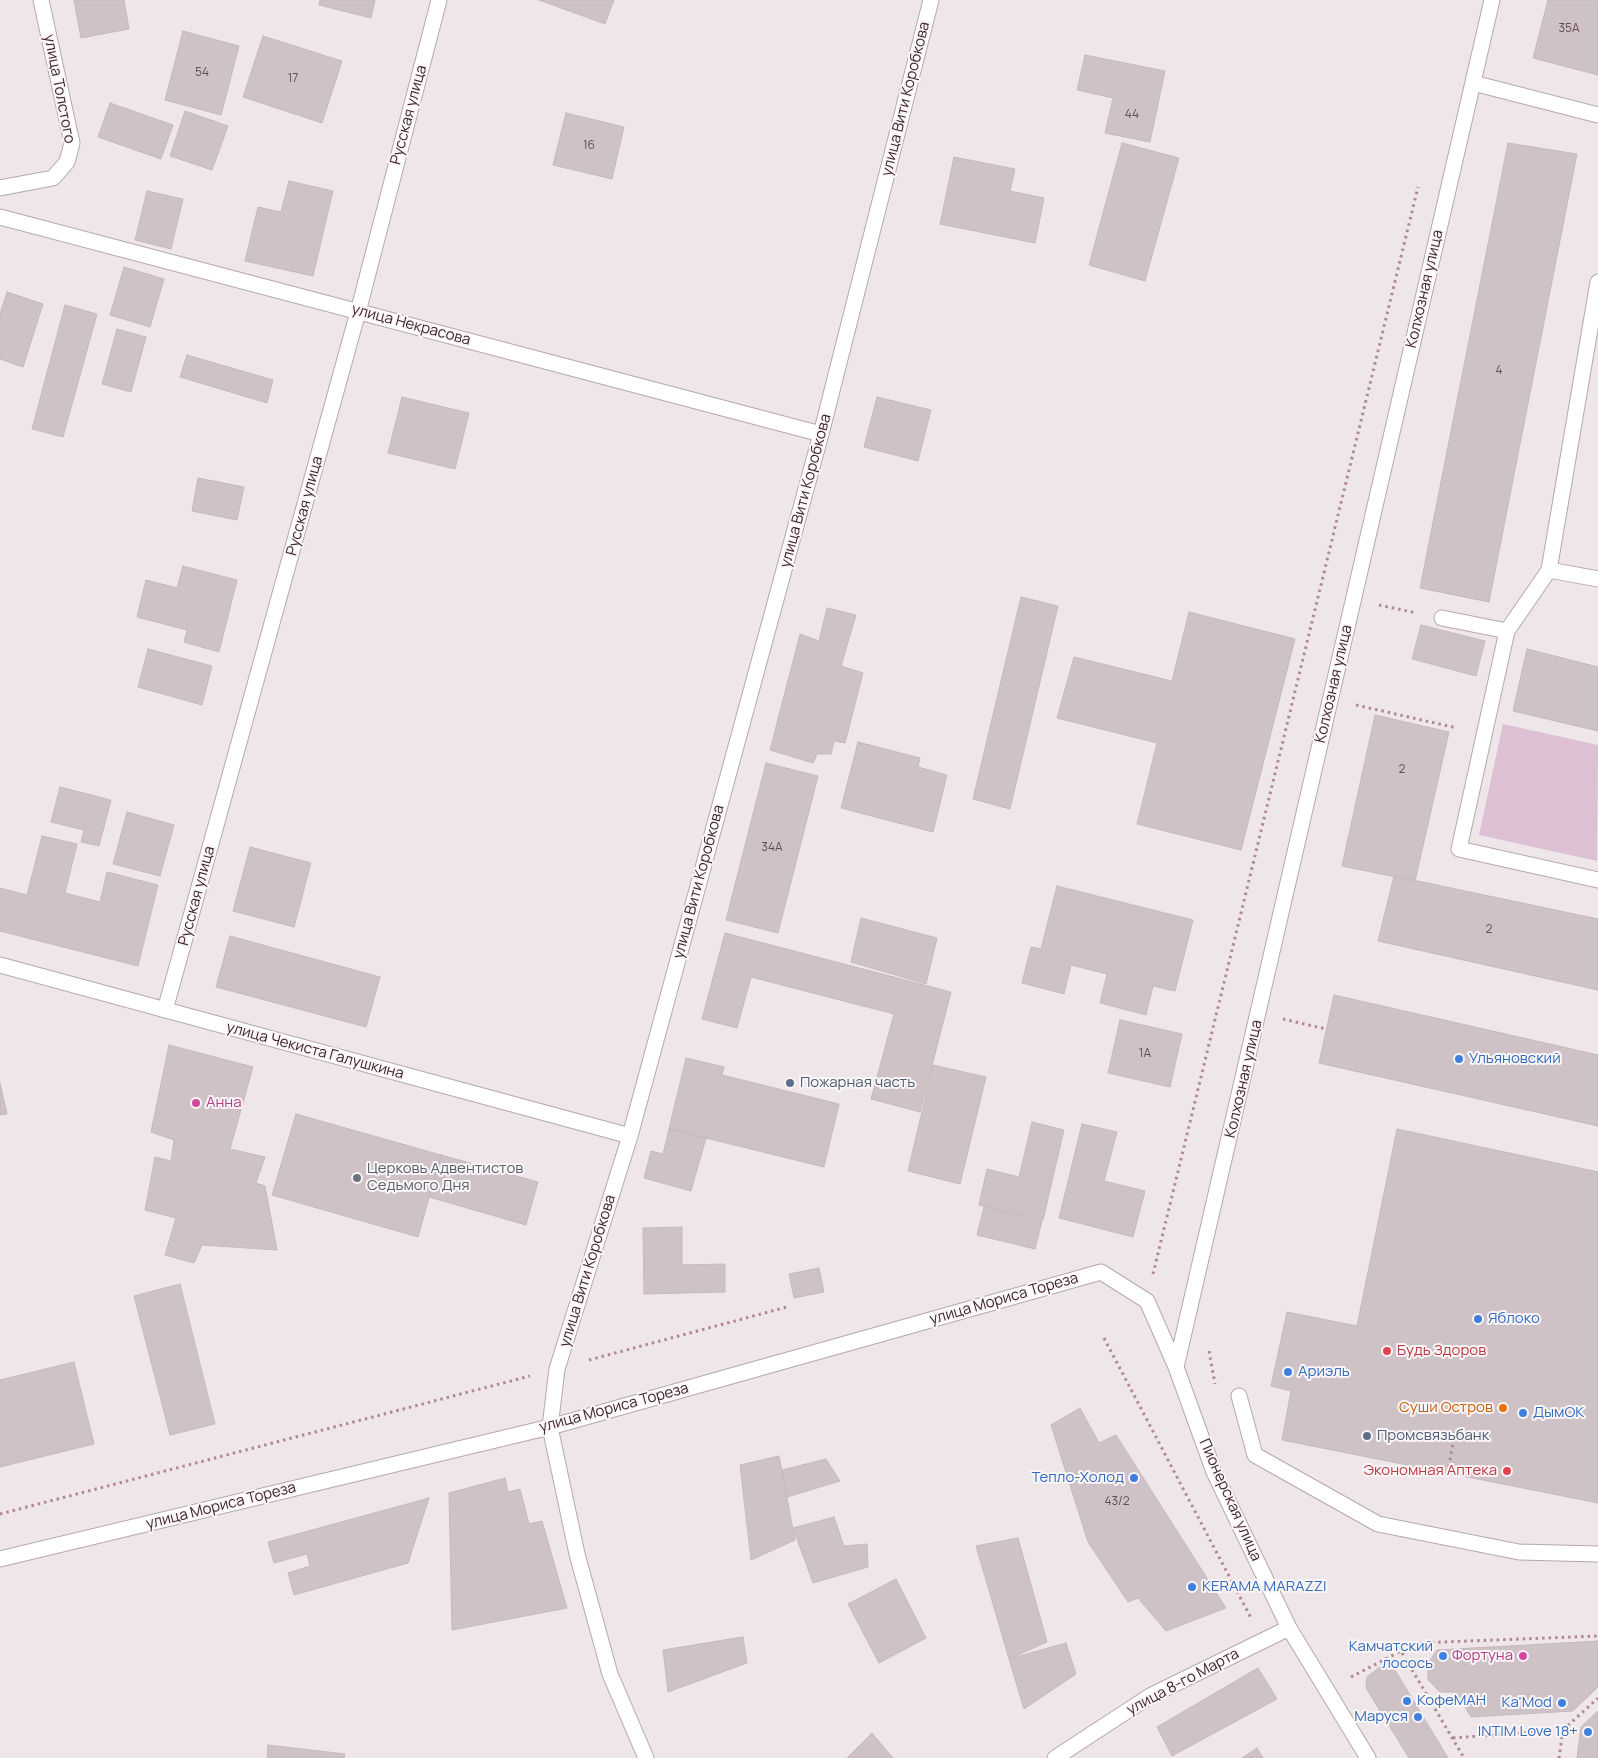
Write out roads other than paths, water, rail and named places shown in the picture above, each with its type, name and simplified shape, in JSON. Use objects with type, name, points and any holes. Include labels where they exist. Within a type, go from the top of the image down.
[{"type":"street","name":"улица Толстого","points":[[0,188],[53,178],[66,162],[72,143],[41,0]]},
{"type":"street","name":"Русская улица","points":[[165,1010],[358,312],[439,0]]},
{"type":"street","name":"улица Вити Коробкова","points":[[646,1758],[610,1674],[578,1554],[550,1427],[557,1369],[630,1136],[821,434],[930,0]]},
{"type":"street","name":"Колхозная улица","points":[[1176,1368],[1492,0]]},
{"type":"street","points":[[1473,83],[1598,115]]},
{"type":"street","name":"улица Некрасова","points":[[0,217],[821,434]]},
{"type":"street","points":[[1598,282],[1549,570],[1507,631],[1459,849],[1598,880]]},
{"type":"street","points":[[1549,570],[1598,579]]},
{"type":"street","points":[[1442,618],[1507,631]]},
{"type":"street","name":"улица Чекиста Галушкина","points":[[0,965],[630,1136]]},
{"type":"street","name":"улица Мориса Тореза","points":[[0,1559],[550,1427],[1102,1272],[1147,1301],[1176,1368]]},
{"type":"street","name":"Пионерская улица","points":[[1176,1368],[1214,1472],[1289,1628],[1368,1758]]},
{"type":"street","points":[[1239,1396],[1255,1455],[1378,1524],[1519,1552],[1598,1554]]},
{"type":"street","name":"улица 8-го Марта","points":[[1055,1758],[1150,1696],[1289,1628]]},
{"type":"place","name":"Ульяновский","points":[[1459,1059]]},
{"type":"place","name":"Пожарная часть","points":[[790,1083]]},
{"type":"place","name":"Анна","points":[[196,1103]]},
{"type":"place","name":"Церковь Адвентистов Седьмого Дня","points":[[357,1178]]},
{"type":"place","name":"Яблоко","points":[[1478,1319]]},
{"type":"place","name":"Будь Здоров","points":[[1387,1351]]},
{"type":"place","name":"Ариэль","points":[[1288,1372]]},
{"type":"place","name":"Суши Остров","points":[[1503,1408]]},
{"type":"place","name":"ДымОК","points":[[1523,1413]]},
{"type":"place","name":"Промсвязьбанк","points":[[1367,1436]]},
{"type":"place","name":"Экономная Аптека","points":[[1507,1471]]},
{"type":"place","name":"Тепло-Холод","points":[[1134,1478]]},
{"type":"place","name":"KERAMA MARAZZI","points":[[1192,1587]]},
{"type":"place","name":"Камчатский лосось","points":[[1443,1656]]},
{"type":"place","name":"Фортуна","points":[[1523,1656]]},
{"type":"place","name":"КофеМАН","points":[[1407,1701]]},
{"type":"place","name":"Ka'Mod","points":[[1562,1703]]},
{"type":"place","name":"Маруся","points":[[1418,1717]]},
{"type":"place","name":"INTIM Love 18+","points":[[1588,1732]]}]
